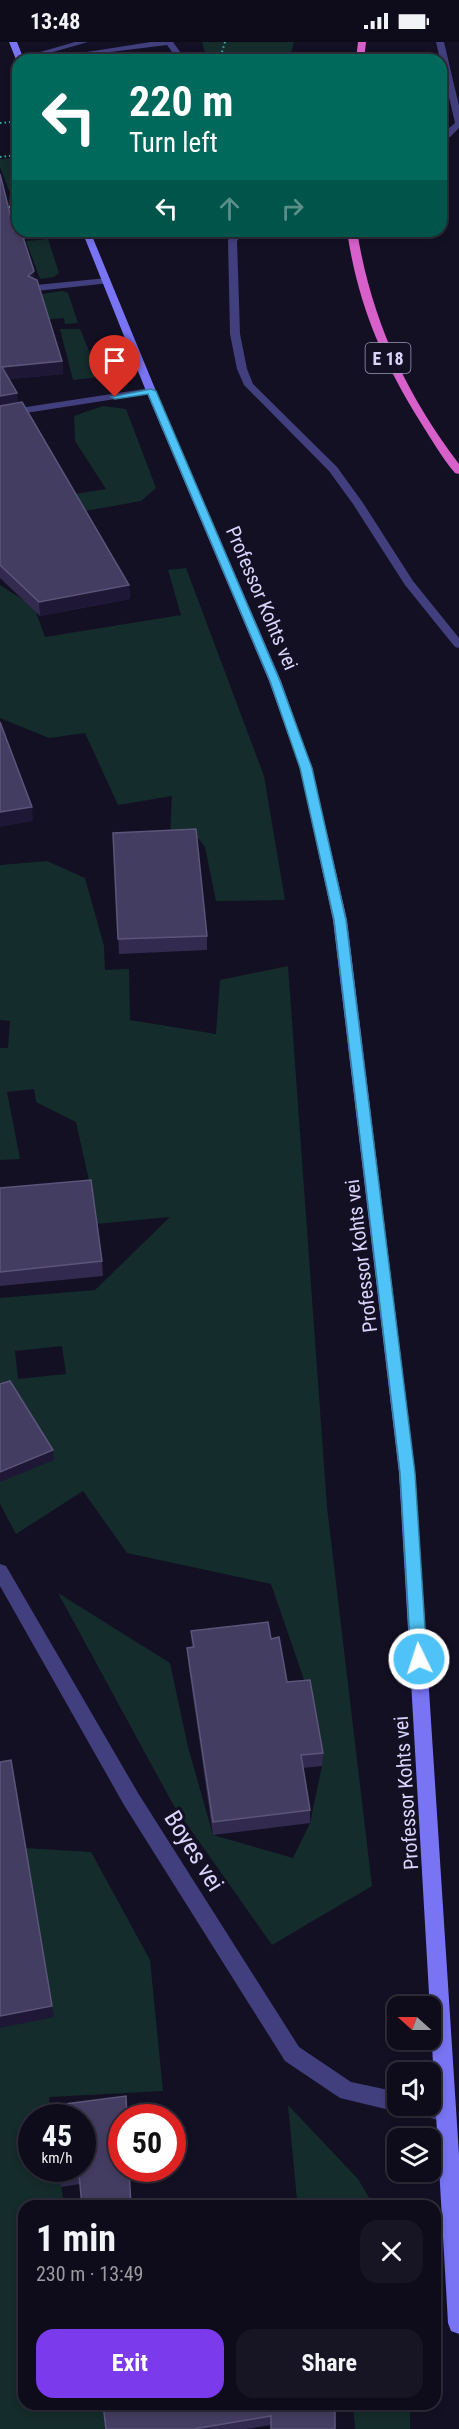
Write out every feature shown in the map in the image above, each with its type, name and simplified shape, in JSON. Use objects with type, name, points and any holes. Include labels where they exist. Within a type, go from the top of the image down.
[{"type":"highway","name":"E 18","points":[[353,237],[365,301],[383,351],[415,405],[459,471]]},
{"type":"main road","name":"Professor Kohts vei","points":[[88,237],[291,724],[306,768],[340,920],[407,1473],[459,2323]]},
{"type":"street","points":[[44,54],[84,42]]},
{"type":"street","points":[[99,54],[169,42],[178,54]]},
{"type":"street","points":[[73,47],[79,54]]},
{"type":"street","points":[[447,72],[459,123],[447,135]]},
{"type":"street","points":[[235,237],[232,240],[236,340],[241,371],[249,385],[333,469],[358,503],[409,584],[459,645]]},
{"type":"street","points":[[36,288],[106,281]]},
{"type":"street","points":[[0,414],[151,391]]},
{"type":"street","name":"Boyes vei","points":[[0,1571],[131,1799],[292,2054],[347,2091],[387,2100]]},
{"type":"street","points":[[441,2111],[447,2112]]},
{"type":"path","points":[[0,123],[12,122]]},
{"type":"path","points":[[14,239],[34,237]]},
{"type":"green space","points":[[202,42],[294,42],[291,54],[205,54]]},
{"type":"green space","points":[[12,158],[12,231],[3,232],[10,193],[0,167],[0,159]]},
{"type":"green space","points":[[48,239],[59,273],[54,277],[40,279],[26,241]]},
{"type":"green space","points":[[62,291],[68,293],[78,323],[65,324],[64,318],[30,321],[22,297]]},
{"type":"green space","points":[[60,329],[80,329],[100,377],[73,380]]},
{"type":"green space","points":[[103,406],[126,409],[156,488],[141,501],[85,511],[75,494],[106,489],[75,441],[74,416]]},
{"type":"green space","points":[[186,568],[264,776],[285,900],[216,901],[205,847],[199,839],[170,838],[172,796],[118,805],[85,733],[49,738],[0,718],[0,585],[34,607],[45,637],[181,615],[168,570]]},
{"type":"green space","points":[[47,861],[85,878],[104,946],[105,970],[129,969],[130,1020],[216,1034],[220,980],[288,966],[327,1507],[372,1886],[272,1945],[174,1806],[58,1593],[170,1663],[188,1747],[213,1835],[293,1858],[310,1823],[322,1766],[309,1694],[271,1584],[127,1553],[83,1491],[16,1534],[0,1504],[0,1298],[95,1290],[170,1217],[96,1224],[92,1194],[76,1122],[36,1102],[34,1089],[7,1092],[20,1159],[0,1160],[0,1048],[8,1048],[10,1021],[0,1020],[0,865]],"holes":[[[62,1346],[66,1374],[18,1379],[15,1351]]]},
{"type":"green space","points":[[24,1848],[91,1852],[150,1960],[163,2091],[49,2097],[50,2104],[18,2104],[18,2182],[61,2182],[63,2200],[18,2200],[18,2410],[104,2410],[106,2429],[0,2429],[0,2028]]},
{"type":"green space","points":[[288,2105],[358,2179],[370,2200],[297,2200]]},
{"type":"green space","points":[[353,2410],[410,2410],[410,2429],[355,2429]]},
{"type":"building","points":[[0,174],[12,222],[12,237],[23,237],[34,271],[28,276],[37,280],[62,361],[2,367],[17,393],[0,396]]},
{"type":"building","points":[[22,402],[129,585],[39,602],[0,565],[0,406]]},
{"type":"building","points":[[0,722],[32,807],[0,812]]},
{"type":"building","points":[[196,829],[207,936],[118,939],[113,833]]},
{"type":"building","points":[[91,1180],[102,1261],[0,1272],[0,1188]]},
{"type":"building","points":[[10,1381],[53,1450],[0,1472],[0,1384]]},
{"type":"building","points":[[268,1622],[271,1639],[279,1637],[287,1682],[310,1680],[323,1753],[301,1755],[310,1810],[213,1822],[187,1648],[194,1647],[191,1631]]},
{"type":"building","points":[[11,1760],[52,2006],[0,2016],[0,1762]]},
{"type":"building","points":[[126,2096],[126,2104],[108,2104],[108,2182],[130,2182],[131,2200],[81,2200],[80,2182],[96,2182],[96,2104],[65,2104]]},
{"type":"building","points":[[104,2410],[335,2410],[335,2429],[271,2429],[271,2416],[193,2429],[106,2429]]},
{"type":"route","points":[[115,397],[151,391],[275,681],[306,768],[340,920],[363,1096],[407,1473],[419,1659]]}]
